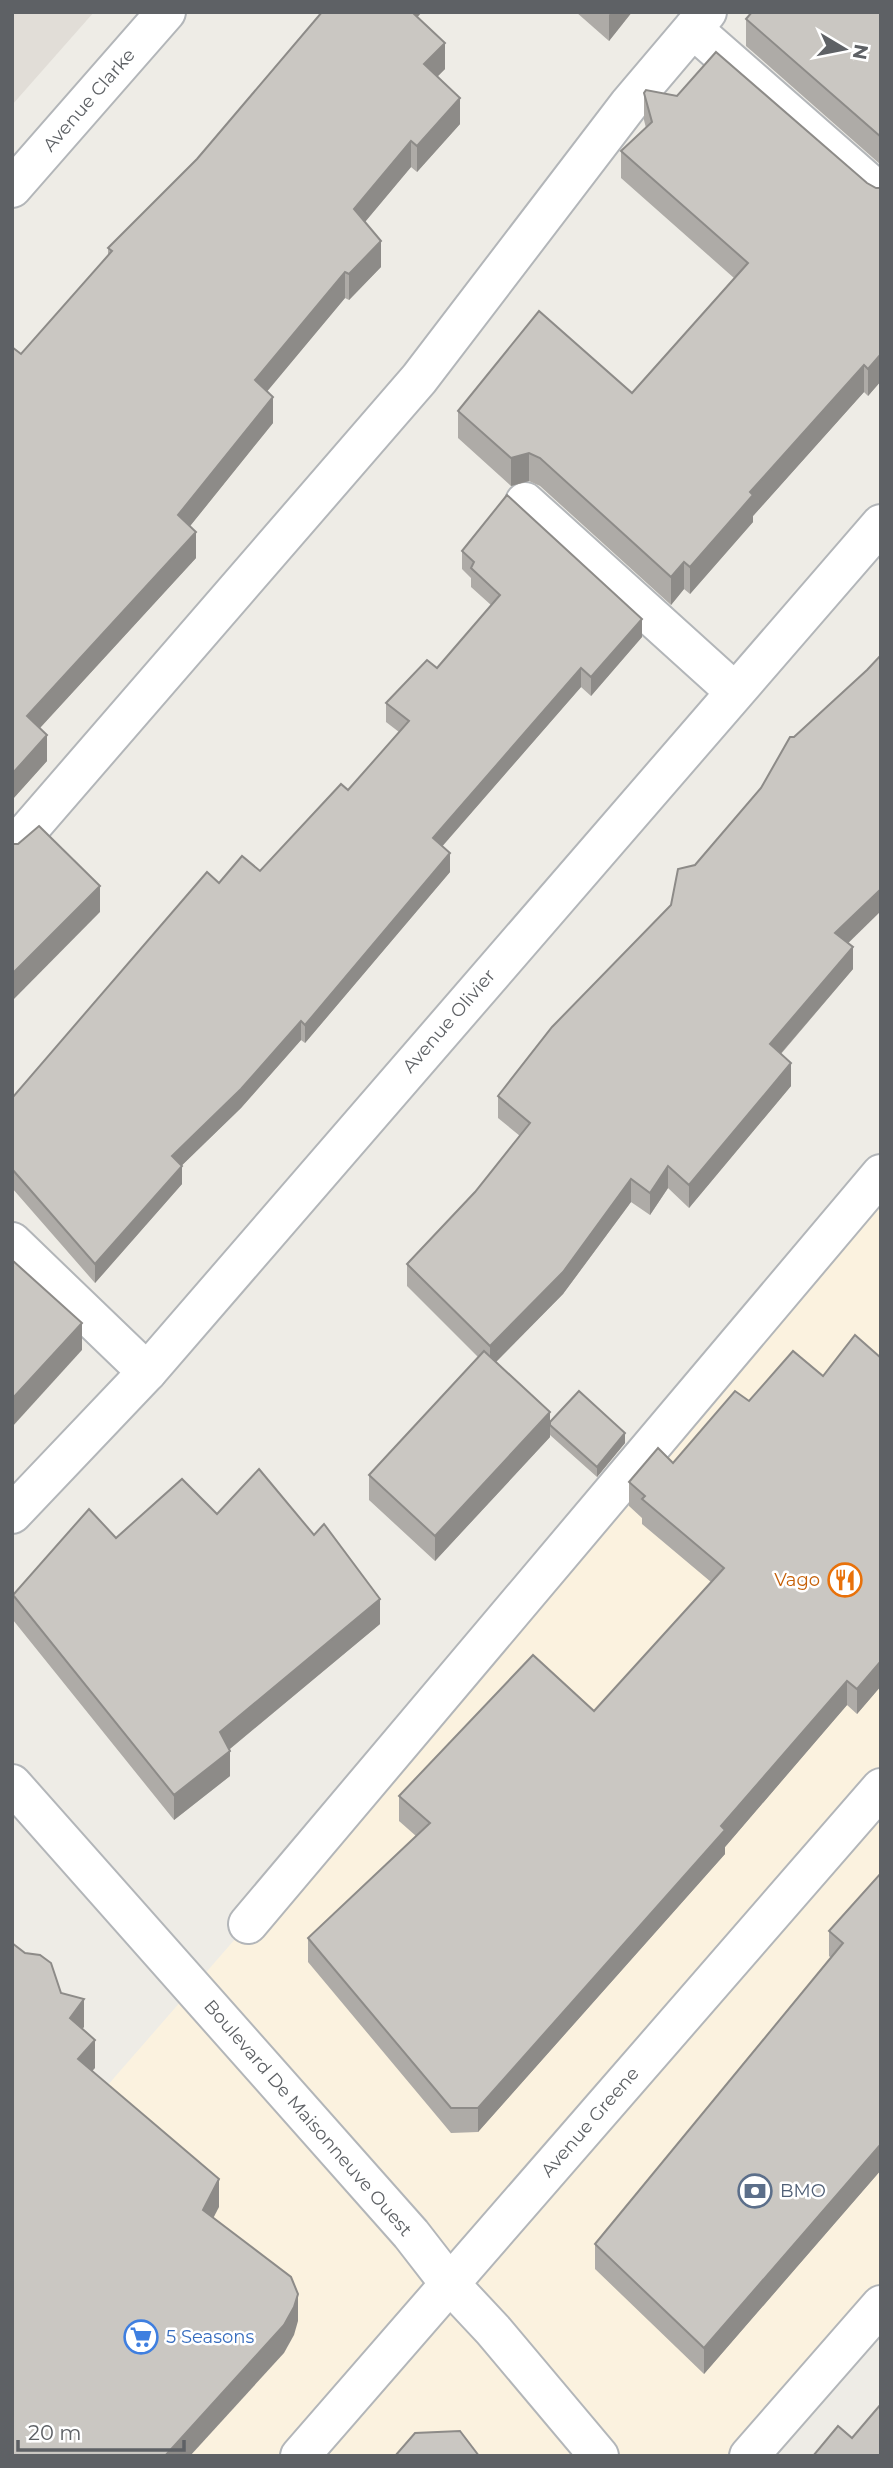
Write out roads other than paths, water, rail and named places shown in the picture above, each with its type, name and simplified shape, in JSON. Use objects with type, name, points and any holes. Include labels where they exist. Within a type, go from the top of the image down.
[{"type":"street","name":"Avenue Clarke","points":[[12,188],[166,12]]},
{"type":"street","points":[[12,849],[419,379],[628,104],[700,20],[881,194]]},
{"type":"street","points":[[525,502],[734,691]]},
{"type":"street","name":"Avenue Olivier","points":[[12,1514],[147,1372],[734,691],[878,534]]},
{"type":"street","points":[[248,1924],[881,1174]]},
{"type":"street","points":[[12,1242],[147,1372]]},
{"type":"street","name":"Boulevard De Maisonneuve Ouest","points":[[12,1784],[411,2234],[449,2283],[494,2330],[599,2456]]},
{"type":"street","name":"Avenue Greene","points":[[300,2456],[881,1788]]},
{"type":"street","points":[[749,2456],[881,2305]]},
{"type":"place","name":"Vago","points":[[845,1580]]},
{"type":"place","name":"BMO","points":[[755,2191]]},
{"type":"place","name":"5 Seasons","points":[[141,2337]]}]
